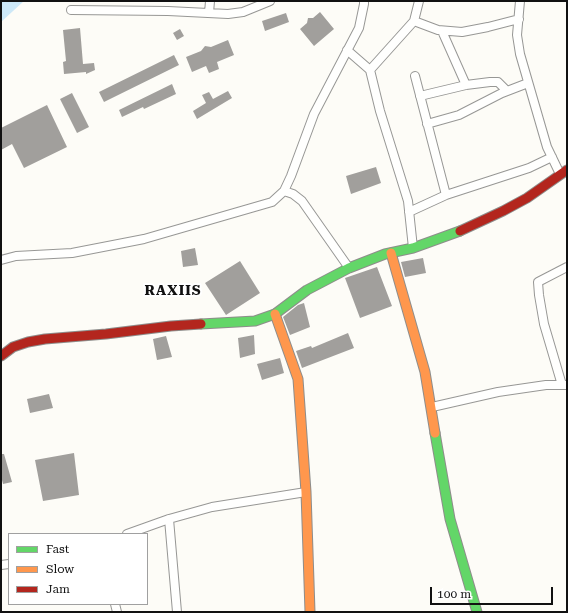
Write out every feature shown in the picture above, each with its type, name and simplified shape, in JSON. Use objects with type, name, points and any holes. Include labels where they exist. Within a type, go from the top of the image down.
[{"type":"street","points":[[209,13],[210,1]]},
{"type":"street","points":[[71,10],[168,11],[228,14],[243,12],[270,1]]},
{"type":"street","points":[[1,260],[16,256],[72,253],[144,239],[272,202],[284,191],[314,114],[359,28],[364,1]]},
{"type":"street","points":[[370,70],[414,21],[419,1]]},
{"type":"street","points":[[1,356],[13,347],[28,342],[176,326],[254,321],[275,314],[307,290],[349,268],[391,253],[413,248],[454,234],[503,212],[527,198],[564,172],[552,157],[547,147],[520,54],[517,35],[520,1]]},
{"type":"street","points":[[414,21],[442,30],[462,32],[519,19]]},
{"type":"street","points":[[442,30],[466,85]]},
{"type":"street","points":[[347,50],[370,70],[380,111],[408,201],[413,248]]},
{"type":"street","points":[[415,76],[446,195]]},
{"type":"street","points":[[420,96],[466,85],[498,82],[508,91]]},
{"type":"street","points":[[427,124],[459,115],[528,83]]},
{"type":"street","points":[[409,212],[446,195],[529,168],[552,157]]},
{"type":"street","points":[[284,191],[293,194],[302,201],[349,268]]},
{"type":"street","points":[[391,253],[425,372],[450,519],[477,612]]},
{"type":"street","points":[[432,407],[498,392],[546,385],[564,385],[544,324],[538,282],[567,267]]},
{"type":"street","points":[[275,314],[298,379],[306,492],[310,612]]},
{"type":"street","points":[[130,533],[169,518],[212,507],[306,492]]},
{"type":"street","points":[[169,518],[177,612]]},
{"type":"water","points":[[1,1],[24,1],[1,22]]},
{"type":"building","points":[[320,12],[334,29],[314,46],[300,29],[307,23],[308,18],[313,18]]},
{"type":"building","points":[[286,13],[289,22],[265,31],[262,21]]},
{"type":"building","points":[[80,28],[83,64],[94,63],[95,70],[86,74],[86,72],[64,74],[63,62],[66,61],[63,30]]},
{"type":"building","points":[[180,29],[184,36],[177,40],[173,33]]},
{"type":"building","points":[[228,40],[234,55],[217,62],[219,69],[209,73],[206,66],[192,72],[186,57],[201,51],[205,46],[211,47]]},
{"type":"building","points":[[174,55],[179,65],[104,102],[99,92]]},
{"type":"building","points":[[172,84],[176,94],[144,109],[143,107],[122,117],[119,110]]},
{"type":"building","points":[[228,91],[232,98],[197,119],[193,111],[206,103],[202,95],[209,92],[213,99]]},
{"type":"building","points":[[72,93],[89,127],[77,133],[60,99]]},
{"type":"building","points":[[47,105],[67,147],[24,168],[12,144],[1,150],[1,128]]},
{"type":"building","points":[[376,167],[381,183],[351,194],[346,176]]},
{"type":"building","points":[[195,248],[198,265],[183,267],[181,251]]},
{"type":"building","points":[[423,258],[426,273],[405,277],[401,262]]},
{"type":"building","points":[[240,261],[260,293],[226,315],[205,283]]},
{"type":"building","points":[[377,267],[392,306],[360,318],[345,278]]},
{"type":"building","points":[[304,303],[310,327],[290,335],[283,317],[298,305]]},
{"type":"building","points":[[348,333],[354,348],[302,368],[296,351],[311,346],[312,348]]},
{"type":"building","points":[[254,335],[255,354],[240,358],[238,338]]},
{"type":"building","points":[[166,336],[172,357],[157,360],[153,339]]},
{"type":"building","points":[[280,358],[284,373],[262,380],[257,364]]},
{"type":"building","points":[[49,394],[53,408],[30,413],[27,399]]},
{"type":"building","points":[[74,453],[79,495],[43,501],[35,460]]},
{"type":"building","points":[[1,454],[4,454],[12,482],[3,484],[1,476]]},
{"type":"traffic: fast","points":[[201,324],[255,321],[275,314],[307,290],[349,268],[385,254],[413,248],[460,231]]},
{"type":"traffic: fast","points":[[435,433],[450,519],[477,612]]},
{"type":"traffic: slow","points":[[391,253],[425,372],[435,433]]},
{"type":"traffic: slow","points":[[275,314],[298,379],[306,492],[310,612]]},
{"type":"traffic: jam","points":[[460,231],[527,198],[567,170]]},
{"type":"traffic: jam","points":[[1,356],[13,347],[28,342],[45,339],[201,324]]},
{"type":"district","name":"RAXIIS","points":[[173,291]]}]
